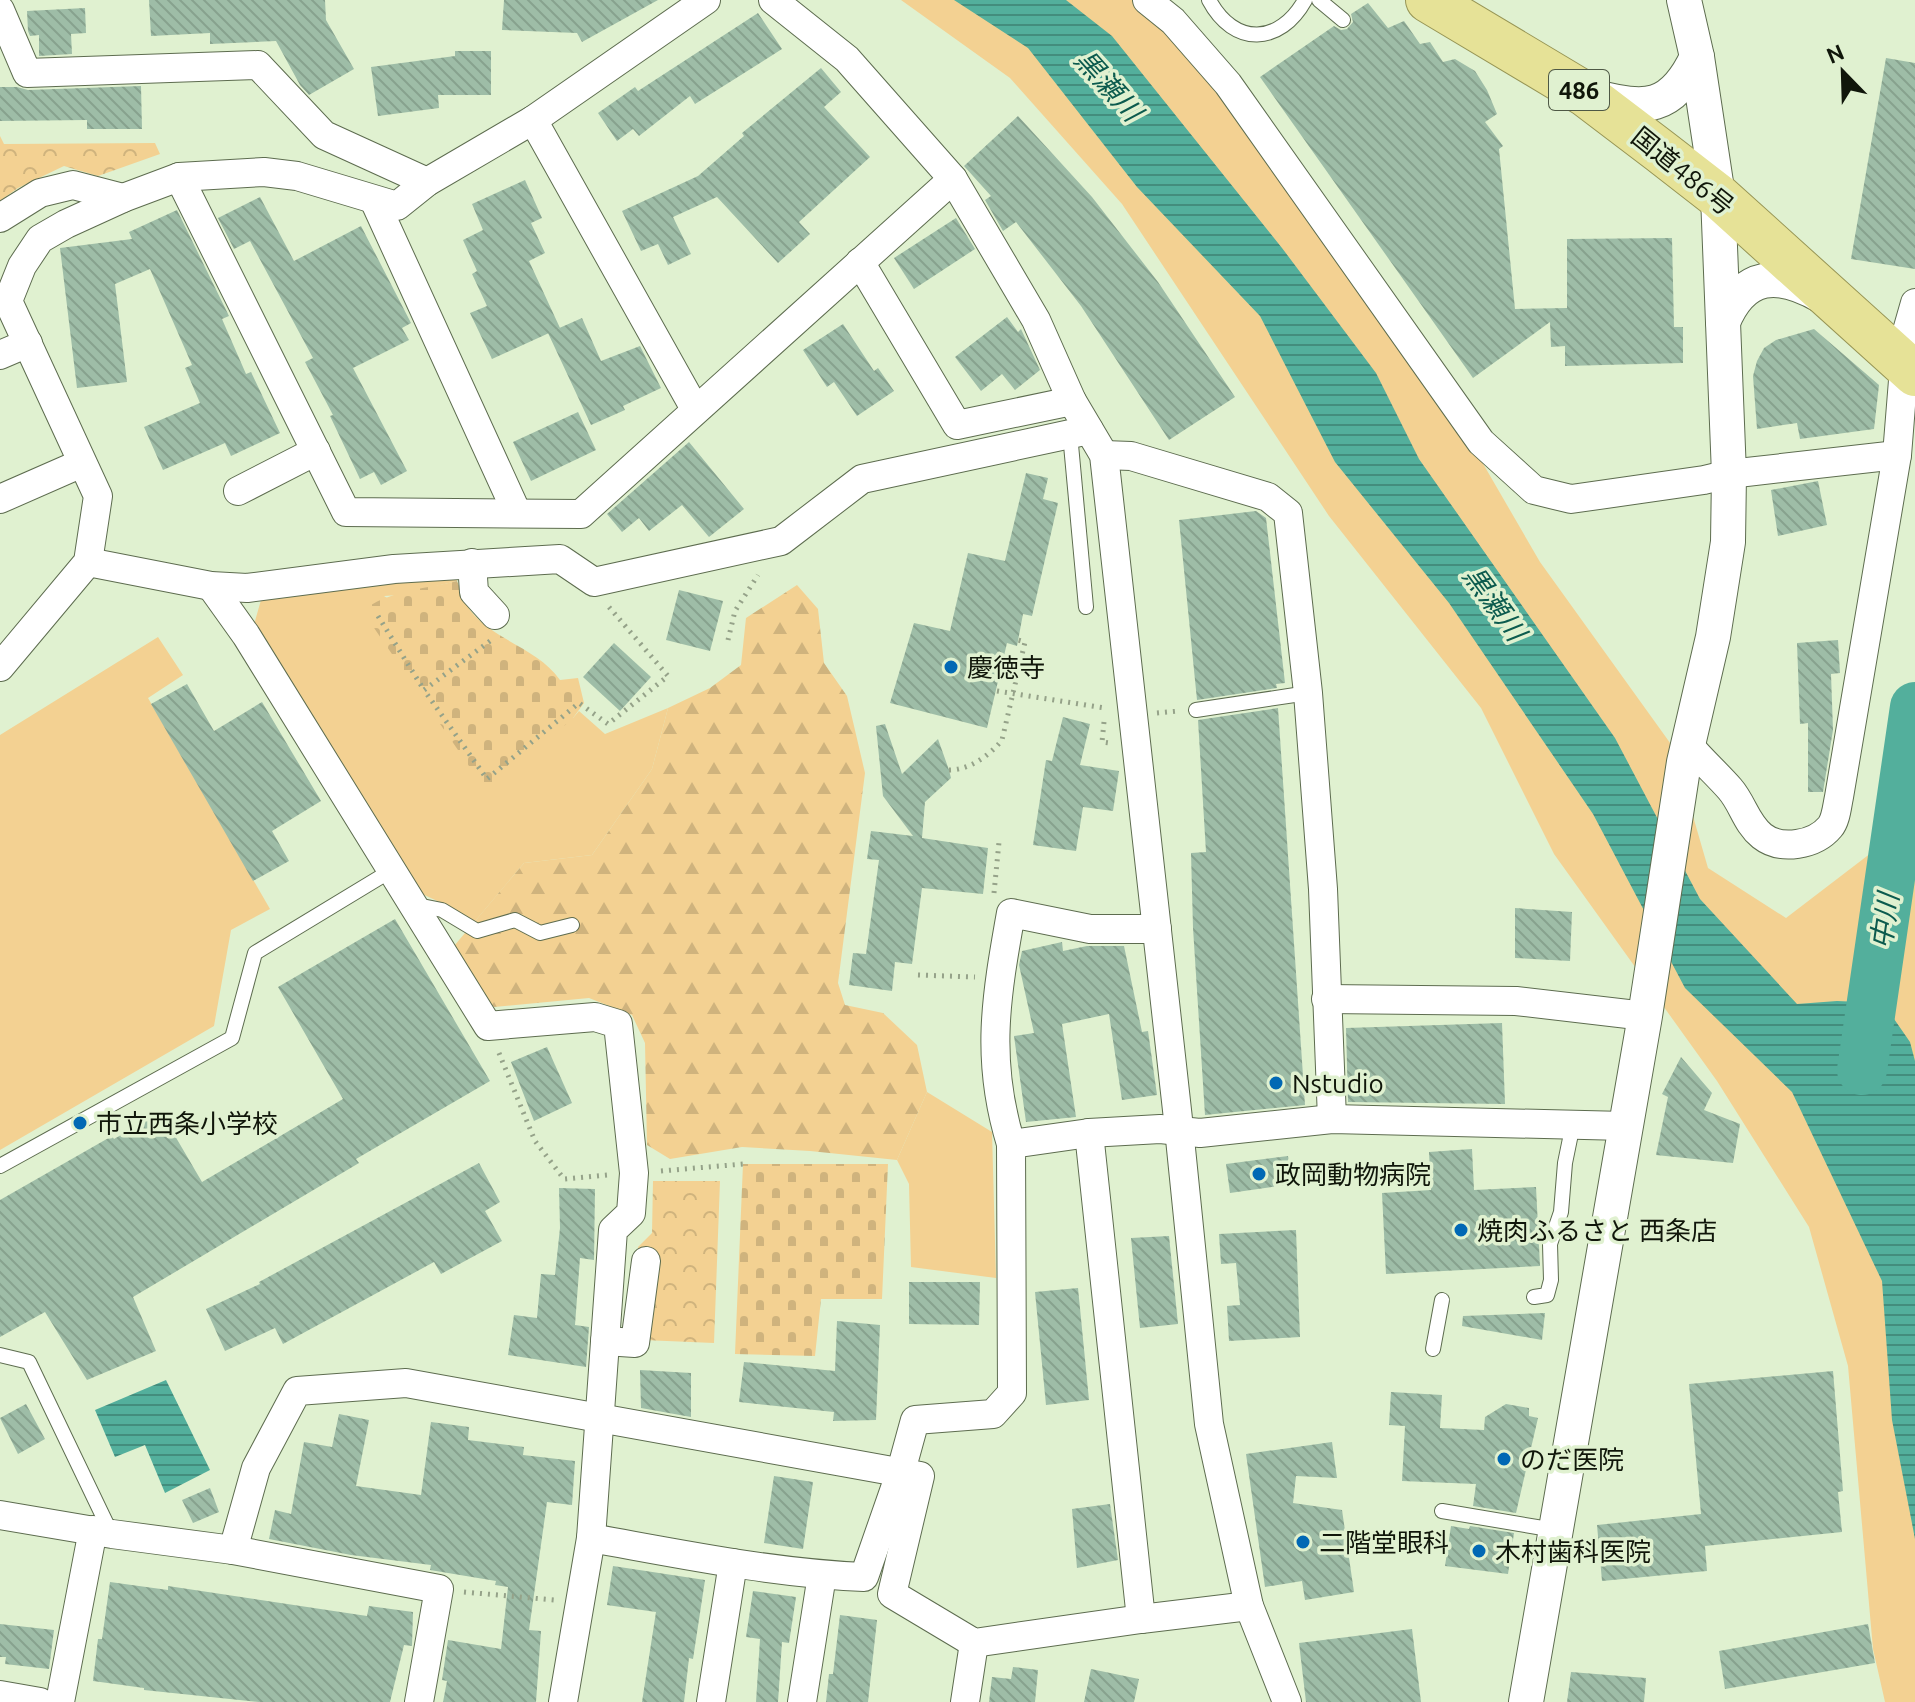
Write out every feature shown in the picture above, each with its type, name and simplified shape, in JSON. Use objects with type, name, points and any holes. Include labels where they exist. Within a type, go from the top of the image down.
[{"type":"highway","name":"国道486号","points":[[1428,0],[1585,94],[1718,196],[1909,370]]},
{"type":"street","points":[[0,667],[88,562],[98,496],[8,301],[22,266],[40,239],[123,198],[179,177],[264,172],[297,176],[397,206],[427,182],[533,120],[706,0]]},
{"type":"street","points":[[773,0],[847,59],[953,179],[1036,320],[1072,401],[1080,432],[1104,455],[1209,1424],[1249,1606],[1287,1702]]},
{"type":"street","points":[[1147,0],[1173,21],[1228,84],[1481,442],[1534,490],[1571,499],[1729,474],[1897,455]]},
{"type":"street","points":[[1526,1702],[1645,1016],[1686,753],[1713,637],[1728,542],[1729,474],[1718,196],[1697,57],[1684,0]]},
{"type":"street","points":[[0,10],[27,73],[258,65],[324,135],[427,182]]},
{"type":"street","points":[[1585,94],[1628,106],[1663,99],[1687,78],[1697,57]]},
{"type":"street","points":[[533,120],[695,409]]},
{"type":"street","points":[[179,177],[346,512],[581,514],[953,179]]},
{"type":"street","points":[[0,218],[40,193],[73,185],[123,198]]},
{"type":"street","points":[[374,200],[517,513]]},
{"type":"street","points":[[860,262],[957,425],[1072,401]]},
{"type":"street","points":[[1723,322],[1731,301],[1740,292],[1764,281],[1791,281],[1836,304]]},
{"type":"street","points":[[1686,753],[1705,765],[1732,791],[1748,821],[1763,837],[1777,843],[1794,844],[1814,840],[1832,825],[1897,455],[1909,370],[1907,331],[1915,303]]},
{"type":"street","points":[[0,355],[28,343]]},
{"type":"street","points":[[88,562],[211,586],[247,588],[394,569],[560,559],[594,582],[781,541],[862,479],[1080,432]]},
{"type":"street","points":[[238,491],[316,451]]},
{"type":"street","points":[[1104,455],[1131,456],[1268,497],[1288,513],[1308,693],[1323,889],[1332,1119]]},
{"type":"street","points":[[0,499],[82,463]]},
{"type":"street","points":[[472,563],[474,592],[496,625]]},
{"type":"street","points":[[211,586],[246,635],[488,1026],[595,1017],[618,1024],[634,1173],[631,1213],[613,1230],[591,1538],[563,1702]]},
{"type":"street","points":[[591,1538],[733,1563],[822,1575],[864,1577],[901,1471],[915,1420],[993,1414],[1012,1393],[1011,1144],[1000,1108],[994,1038],[999,980],[1011,913],[1090,929],[1157,929]]},
{"type":"street","points":[[1326,999],[1516,1001],[1645,1016]]},
{"type":"street","points":[[1011,1144],[1089,1133],[1178,1130],[1200,1133],[1332,1119],[1625,1126]]},
{"type":"street","points":[[1089,1133],[1141,1619]]},
{"type":"street","points":[[605,1341],[635,1343],[646,1261]]},
{"type":"street","points":[[233,1550],[256,1468],[297,1391],[406,1383],[920,1476],[892,1594],[974,1643],[1249,1606]]},
{"type":"street","points":[[0,1515],[233,1550],[439,1589],[419,1702]]},
{"type":"street","points":[[60,1702],[102,1532]]},
{"type":"street","points":[[711,1702],[733,1563]]},
{"type":"street","points":[[802,1702],[822,1575]]},
{"type":"street","points":[[965,1702],[974,1643]]},
{"type":"street","points":[[0,1695],[40,1702]]},
{"type":"lane","points":[[1209,0],[1228,25],[1243,33],[1259,35],[1277,32],[1297,14],[1305,0]]},
{"type":"lane","points":[[1324,3],[1343,20]]},
{"type":"lane","points":[[1080,432],[1086,607]]},
{"type":"lane","points":[[1196,710],[1308,693]]},
{"type":"lane","points":[[0,1166],[232,1038],[255,953],[392,870]]},
{"type":"lane","points":[[412,903],[442,910],[477,931],[515,920],[540,933],[572,925]]},
{"type":"lane","points":[[1534,1297],[1547,1295],[1551,1280],[1550,1244],[1561,1212],[1565,1163],[1573,1124]]},
{"type":"lane","points":[[1433,1349],[1442,1300]]},
{"type":"lane","points":[[0,1355],[29,1362],[102,1532]]},
{"type":"lane","points":[[1442,1511],[1555,1530]]},
{"type":"path","points":[[728,640],[735,611]]},
{"type":"path","points":[[378,616],[424,690],[487,779],[579,703],[608,724],[668,676],[614,614]]},
{"type":"path","points":[[424,690],[496,625]]},
{"type":"path","points":[[949,770],[964,770],[1002,740],[1025,642],[1018,640]]},
{"type":"path","points":[[997,691],[1105,708]]},
{"type":"path","points":[[1134,716],[1196,710]]},
{"type":"path","points":[[994,897],[999,842]]},
{"type":"path","points":[[918,975],[979,978],[981,964]]},
{"type":"path","points":[[488,1026],[535,1141],[564,1179],[743,1164]]},
{"type":"path","points":[[439,1589],[579,1602]]},
{"type":"green space","points":[[901,0],[1144,0],[1173,21],[1412,341],[1540,562],[1673,747],[1708,868],[1786,918],[1871,853],[1915,874],[1915,1702],[1885,1702],[1873,1649],[1848,1366],[1809,1227],[1717,1081],[1554,854],[1481,708],[1329,516],[1122,204],[1010,78]]},
{"type":"green space","points":[[0,136],[4,144],[155,143],[160,154],[98,176],[64,166],[18,188],[0,201]]},
{"type":"green space","points":[[456,574],[457,581],[384,596],[573,718],[579,711],[605,734],[668,708],[652,769],[592,855],[524,863],[471,926],[446,905],[420,893],[253,628],[261,600],[351,583]]},
{"type":"green space","points":[[457,581],[468,607],[491,630],[540,660],[560,680],[578,678],[584,703],[573,718],[502,782],[490,788],[480,782],[372,625],[368,607],[399,594]]},
{"type":"green space","points":[[797,585],[818,609],[824,663],[847,696],[865,773],[838,983],[845,1005],[883,1013],[917,1045],[927,1092],[897,1160],[742,1147],[670,1159],[647,1145],[645,1043],[632,1015],[589,998],[494,1007],[449,952],[524,863],[592,855],[652,769],[668,708],[710,688],[741,665],[746,618]]},
{"type":"green space","points":[[158,637],[183,675],[148,698],[270,909],[231,930],[214,1026],[0,1150],[0,735]]},
{"type":"green space","points":[[927,1092],[992,1132],[996,1278],[911,1267],[909,1184],[897,1160]]},
{"type":"green space","points":[[743,1164],[888,1164],[882,1299],[821,1299],[815,1356],[735,1354]]},
{"type":"green space","points":[[653,1181],[720,1181],[714,1343],[643,1340],[638,1247],[652,1233]]},
{"type":"water","name":"黒瀬川","points":[[954,0],[1066,0],[1112,36],[1282,248],[1376,373],[1419,459],[1615,738],[1700,899],[1797,1004],[1837,1001],[1883,1003],[1910,1042],[1915,1061],[1915,1539],[1892,1420],[1882,1281],[1792,1092],[1685,988],[1593,814],[1449,603],[1335,462],[1260,316],[1137,187],[1028,48]]},
{"type":"water","points":[[166,1380],[210,1470],[165,1493],[145,1445],[115,1457],[95,1410]]},
{"type":"building","points":[[149,0],[325,0],[326,20],[354,69],[309,95],[300,85],[276,41],[210,44],[210,33],[151,36]]},
{"type":"building","points":[[504,0],[658,0],[582,42],[577,33],[502,30]]},
{"type":"building","points":[[1368,3],[1388,28],[1404,21],[1420,44],[1430,42],[1443,62],[1455,59],[1475,71],[1487,90],[1497,114],[1485,122],[1503,146],[1499,149],[1515,309],[1567,308],[1567,239],[1672,238],[1674,327],[1683,327],[1683,363],[1565,366],[1565,346],[1551,347],[1550,322],[1473,378],[1260,77],[1334,26],[1347,29],[1353,22],[1351,14]]},
{"type":"building","points":[[85,8],[86,33],[71,34],[72,54],[39,56],[39,35],[30,36],[27,11]]},
{"type":"building","points":[[758,13],[782,49],[695,104],[690,96],[639,136],[633,129],[617,141],[598,113],[635,87],[638,91]]},
{"type":"building","points":[[455,51],[491,51],[491,95],[438,95],[439,108],[378,116],[371,67],[455,56]]},
{"type":"building","points":[[1886,58],[1915,63],[1915,269],[1851,259]]},
{"type":"building","points":[[821,68],[841,92],[824,107],[870,157],[799,222],[810,234],[778,263],[717,197],[673,217],[691,254],[668,265],[658,244],[641,251],[622,211],[698,176],[744,136],[742,133]]},
{"type":"building","points":[[141,86],[142,129],[87,129],[87,120],[0,121],[0,87],[28,90]]},
{"type":"building","points":[[1018,116],[1092,197],[1158,282],[1235,397],[1169,440],[1081,306],[1016,222],[1003,231],[985,200],[991,196],[964,166]]},
{"type":"building","points":[[525,180],[542,218],[531,223],[545,253],[529,261],[560,328],[492,359],[470,313],[487,306],[472,274],[477,271],[463,240],[483,230],[472,204]]},
{"type":"building","points":[[260,197],[294,261],[361,226],[411,323],[402,328],[409,340],[353,368],[407,471],[381,485],[374,472],[360,479],[330,416],[333,415],[305,362],[313,358],[250,241],[234,249],[218,218]]},
{"type":"building","points":[[177,210],[229,316],[222,319],[246,374],[251,372],[280,433],[231,456],[225,443],[163,470],[144,427],[200,403],[185,368],[192,365],[150,269],[115,284],[127,382],[77,388],[60,248],[132,239],[129,232]]},
{"type":"building","points":[[956,218],[975,249],[914,289],[894,258]]},
{"type":"building","points":[[1007,317],[1018,332],[1021,329],[1040,370],[1015,390],[1002,374],[981,391],[955,357]]},
{"type":"building","points":[[582,318],[601,361],[640,346],[661,388],[623,406],[625,410],[591,425],[548,333]]},
{"type":"building","points":[[843,324],[874,371],[878,368],[894,391],[857,416],[834,382],[827,387],[803,350]]},
{"type":"building","points":[[1814,329],[1879,385],[1874,429],[1800,439],[1797,423],[1757,429],[1753,376],[1764,348],[1776,340]]},
{"type":"building","points":[[578,412],[596,450],[531,481],[513,442]]},
{"type":"building","points":[[689,442],[744,509],[709,537],[682,505],[649,531],[639,518],[622,532],[607,514]]},
{"type":"building","points":[[1026,473],[1048,478],[1043,499],[1058,503],[1032,616],[1023,614],[1017,646],[1007,643],[987,728],[890,703],[914,623],[950,631],[968,553],[1005,561]]},
{"type":"building","points":[[1818,481],[1827,525],[1778,536],[1771,490]]},
{"type":"building","points":[[1256,511],[1266,518],[1285,683],[1276,684],[1277,688],[1197,700],[1179,520]]},
{"type":"building","points":[[679,590],[723,601],[710,651],[666,640]]},
{"type":"building","points":[[1838,640],[1840,673],[1831,674],[1833,730],[1823,792],[1808,792],[1808,723],[1800,724],[1797,643]]},
{"type":"building","points":[[614,643],[651,677],[620,711],[583,677]]},
{"type":"building","points":[[187,684],[214,731],[262,702],[321,801],[272,831],[289,861],[253,881],[151,704]]},
{"type":"building","points":[[1278,708],[1305,1105],[1205,1115],[1191,853],[1206,852],[1198,720]]},
{"type":"building","points":[[1063,717],[1090,724],[1080,765],[1119,771],[1113,811],[1083,807],[1076,851],[1033,845],[1046,760],[1052,761]]},
{"type":"building","points":[[885,724],[902,774],[938,739],[949,770],[951,778],[925,802],[922,838],[988,848],[983,894],[922,888],[912,964],[895,962],[892,991],[849,985],[853,953],[866,954],[879,860],[867,859],[871,831],[913,836],[883,796],[876,726]]},
{"type":"building","points":[[1515,908],[1572,912],[1570,961],[1515,958]]},
{"type":"building","points":[[395,919],[490,1081],[356,1159],[359,1163],[133,1297],[156,1351],[87,1380],[45,1312],[0,1337],[0,1200],[112,1136],[114,1139],[161,1112],[202,1182],[343,1099],[278,987]]},
{"type":"building","points":[[1062,942],[1063,951],[1087,946],[1124,946],[1142,1032],[1148,1031],[1157,1095],[1122,1100],[1109,1014],[1062,1024],[1076,1117],[1026,1122],[1014,1036],[1034,1033],[1019,965],[1022,951]]},
{"type":"building","points":[[1502,1023],[1505,1104],[1348,1102],[1346,1028]]},
{"type":"building","points":[[547,1047],[572,1103],[534,1121],[511,1062]]},
{"type":"building","points":[[1681,1057],[1712,1093],[1704,1110],[1740,1124],[1733,1163],[1656,1155],[1668,1097],[1662,1094]]},
{"type":"building","name":"焼肉ふるさと 西条店","points":[[1472,1149],[1474,1190],[1536,1187],[1540,1266],[1386,1274],[1382,1193],[1431,1190],[1429,1152]]},
{"type":"building","name":"政岡動物病院","points":[[1288,1156],[1292,1184],[1230,1193],[1226,1164]]},
{"type":"building","points":[[479,1163],[500,1202],[485,1211],[502,1241],[441,1274],[434,1262],[283,1344],[275,1328],[225,1351],[206,1309],[260,1284]]},
{"type":"building","points":[[559,1188],[595,1189],[594,1260],[580,1258],[575,1325],[589,1327],[586,1367],[508,1355],[514,1315],[537,1318],[541,1274],[555,1275],[560,1228]]},
{"type":"building","points":[[1296,1230],[1300,1337],[1229,1341],[1227,1306],[1240,1305],[1236,1263],[1221,1264],[1219,1234]]},
{"type":"building","points":[[1169,1236],[1178,1324],[1140,1328],[1131,1238]]},
{"type":"building","points":[[909,1282],[980,1282],[979,1325],[909,1324]]},
{"type":"building","points":[[1078,1288],[1089,1400],[1046,1405],[1035,1292]]},
{"type":"building","points":[[1545,1313],[1542,1340],[1462,1326],[1463,1316]]},
{"type":"building","points":[[837,1321],[880,1325],[876,1420],[833,1421],[834,1412],[739,1402],[744,1362],[835,1371]]},
{"type":"building","points":[[640,1370],[691,1373],[691,1417],[641,1408]]},
{"type":"building","points":[[1833,1371],[1843,1491],[1838,1492],[1842,1532],[1705,1546],[1707,1571],[1602,1581],[1597,1525],[1701,1514],[1689,1384]]},
{"type":"building","points":[[1391,1392],[1442,1395],[1440,1428],[1484,1430],[1485,1417],[1506,1404],[1529,1408],[1529,1416],[1538,1418],[1516,1513],[1473,1506],[1476,1484],[1402,1481],[1405,1426],[1389,1425]]},
{"type":"building","points":[[26,1404],[45,1439],[18,1454],[0,1418]]},
{"type":"building","points":[[339,1414],[369,1420],[356,1486],[421,1495],[431,1422],[469,1427],[468,1440],[524,1447],[523,1455],[575,1461],[572,1505],[547,1502],[529,1630],[541,1631],[536,1702],[443,1702],[447,1681],[442,1680],[448,1640],[501,1649],[508,1587],[495,1585],[496,1581],[430,1570],[431,1565],[351,1555],[269,1539],[275,1510],[291,1514],[304,1442],[332,1447]]},
{"type":"building","name":"二階堂眼科","points":[[1332,1442],[1337,1478],[1296,1476],[1293,1503],[1342,1510],[1354,1592],[1305,1600],[1302,1581],[1265,1587],[1246,1454]]},
{"type":"building","points":[[774,1476],[813,1482],[803,1549],[764,1543]]},
{"type":"building","points":[[210,1488],[219,1512],[193,1523],[182,1500]]},
{"type":"building","points":[[1110,1504],[1118,1560],[1077,1568],[1072,1509]]},
{"type":"building","name":"木村歯科医院","points":[[1451,1526],[1514,1533],[1508,1574],[1445,1566]]},
{"type":"building","points":[[613,1566],[705,1580],[693,1659],[689,1658],[684,1702],[642,1702],[656,1612],[607,1605]]},
{"type":"building","points":[[110,1582],[168,1590],[168,1586],[367,1616],[369,1606],[413,1612],[412,1646],[404,1645],[390,1702],[259,1702],[144,1690],[93,1681]]},
{"type":"building","points":[[753,1591],[796,1597],[789,1643],[782,1642],[778,1702],[756,1702],[760,1639],[746,1637]]},
{"type":"building","points":[[840,1615],[877,1620],[868,1702],[826,1702],[829,1674],[833,1674]]},
{"type":"building","points":[[0,1624],[54,1630],[49,1669],[5,1664],[6,1657],[0,1657]]},
{"type":"building","points":[[1868,1624],[1875,1663],[1725,1689],[1719,1651]]},
{"type":"building","points":[[1412,1629],[1421,1702],[1306,1702],[1299,1643]]},
{"type":"building","points":[[1013,1667],[1038,1670],[1035,1702],[989,1702],[992,1677],[1011,1679]]},
{"type":"building","points":[[1091,1669],[1139,1679],[1134,1702],[1084,1702]]},
{"type":"building","points":[[1571,1672],[1646,1678],[1644,1702],[1567,1702]]},
{"type":"waterway","name":"中川","points":[[1862,1070],[1915,707]]},
{"type":"place","name":"慶徳寺","points":[[951,667]]},
{"type":"place","name":"Nstudio","points":[[1276,1083]]},
{"type":"place","name":"市立西条小学校","points":[[80,1123]]},
{"type":"place","name":"政岡動物病院","points":[[1259,1174]]},
{"type":"place","name":"焼肉ふるさと 西条店","points":[[1461,1230]]},
{"type":"place","name":"のだ医院","points":[[1504,1459]]},
{"type":"place","name":"二階堂眼科","points":[[1303,1542]]},
{"type":"place","name":"木村歯科医院","points":[[1479,1551]]}]
